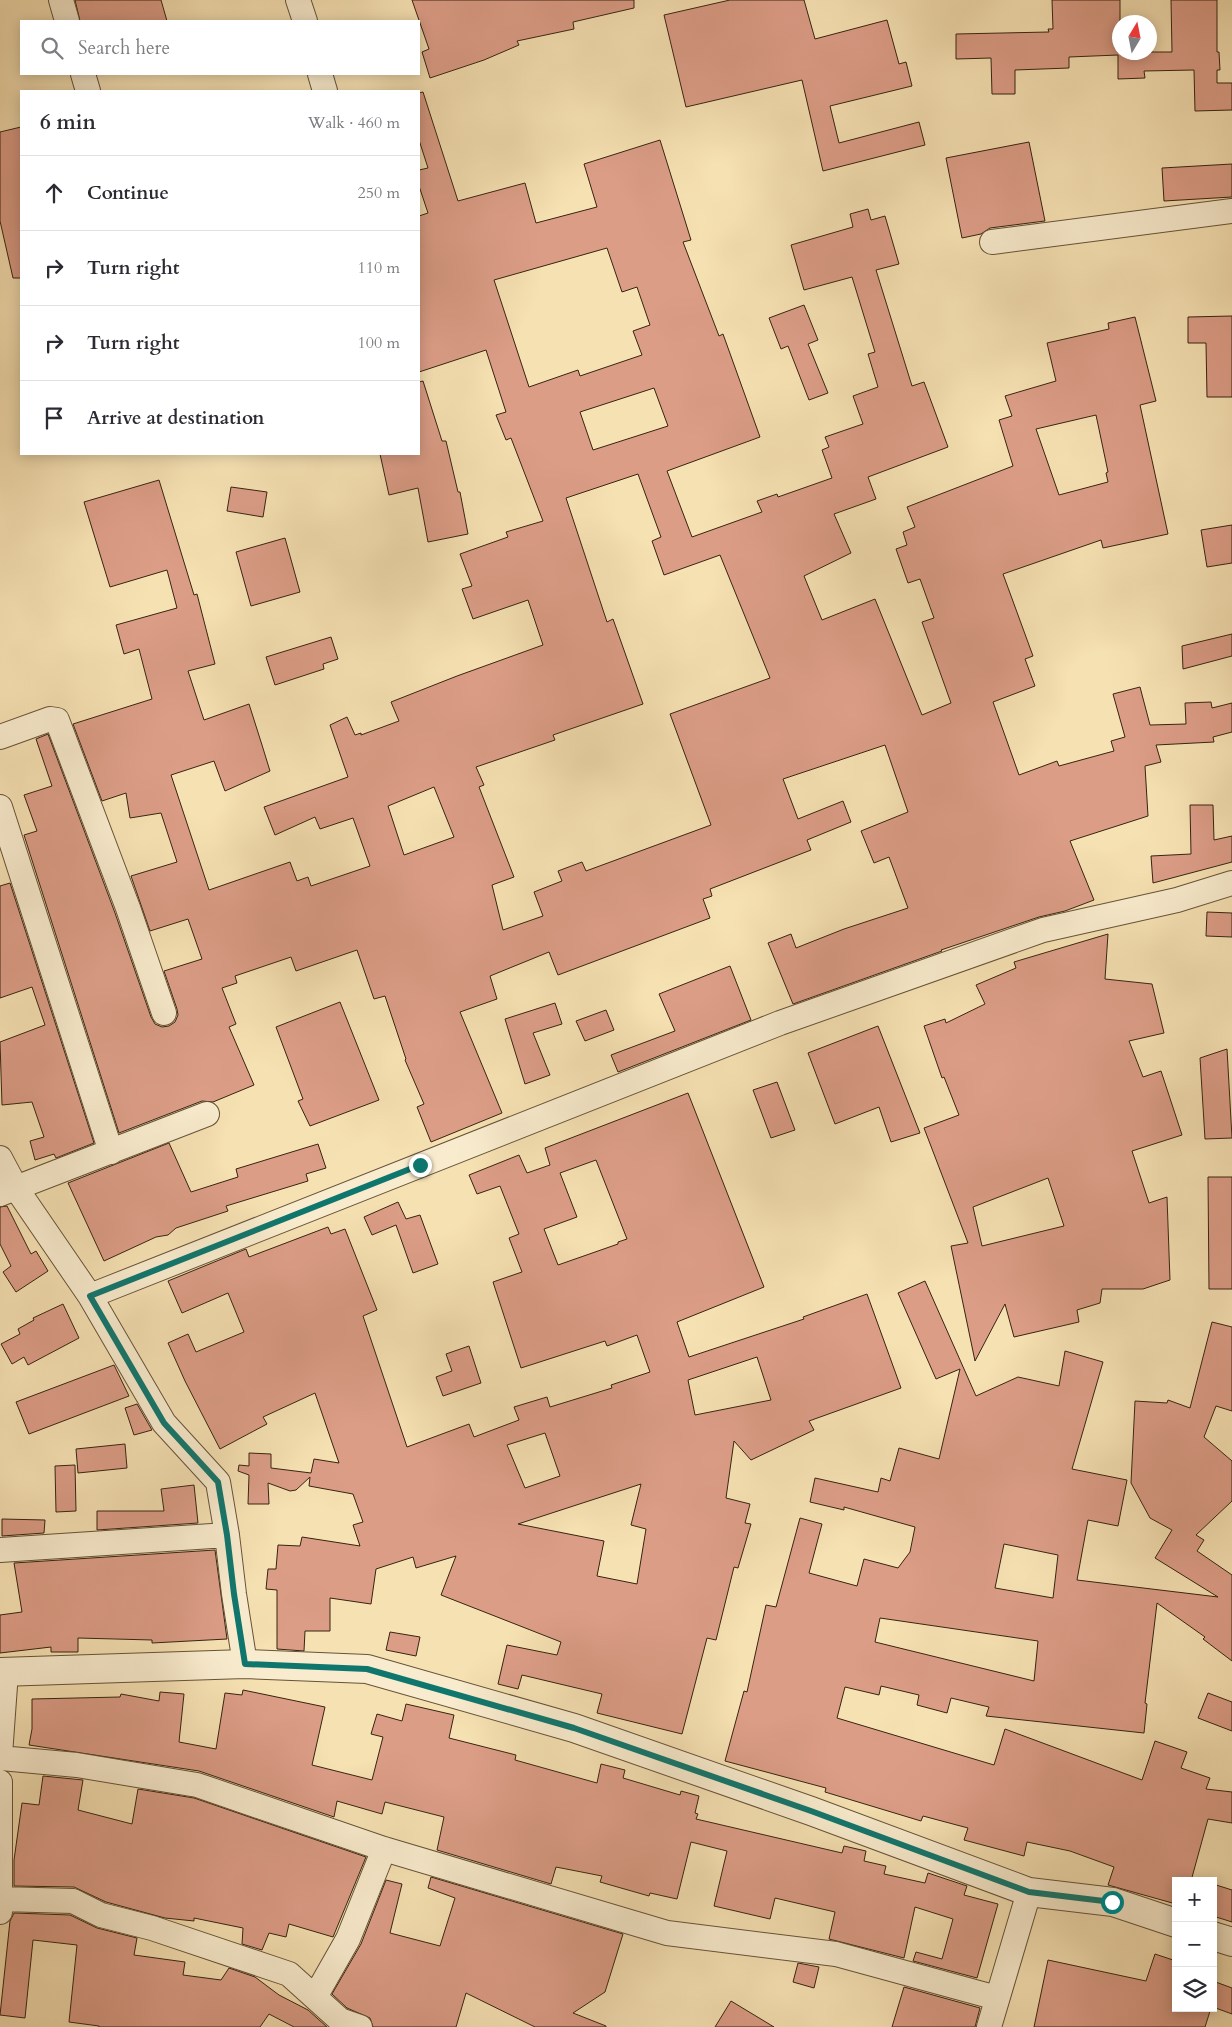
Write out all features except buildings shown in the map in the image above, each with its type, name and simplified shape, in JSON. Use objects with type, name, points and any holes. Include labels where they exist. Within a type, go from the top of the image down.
[{"type":"street","points":[[61,0],[67,20]]},
{"type":"street","points":[[298,0],[305,20]]},
{"type":"street","points":[[83,75],[88,90]]},
{"type":"street","points":[[320,75],[325,90]]},
{"type":"street","points":[[992,242],[1232,211]]},
{"type":"street","points":[[0,737],[50,719],[57,720],[128,908],[164,1012]]},
{"type":"street","points":[[0,807],[111,1152]]},
{"type":"street","points":[[90,1296],[789,1019],[1043,930],[1177,900],[1232,883]]},
{"type":"street","points":[[8,1191],[207,1114]]},
{"type":"street","points":[[0,1158],[8,1191],[90,1296],[164,1423],[218,1482],[245,1664]]},
{"type":"street","points":[[0,1550],[227,1535]]},
{"type":"street","points":[[996,1998],[836,1954],[667,1933],[384,1849],[198,1785],[77,1765],[0,1756],[3,1672],[245,1664],[367,1669],[574,1728],[811,1811],[1029,1892],[1112,1902],[1173,1922]]},
{"type":"street","points":[[0,1782],[0,1906],[74,1902],[101,1915],[152,1928],[289,1974],[340,2020],[360,2027]]},
{"type":"street","points":[[315,1997],[348,1939],[384,1849]]},
{"type":"street","points":[[989,2027],[996,1998],[1029,1892]]},
{"type":"street","points":[[1217,1937],[1232,1942]]},
{"type":"route","points":[[420,1165],[90,1296],[164,1423],[218,1482],[245,1664],[367,1669],[574,1728],[811,1811],[1029,1892],[1112,1902]]}]
